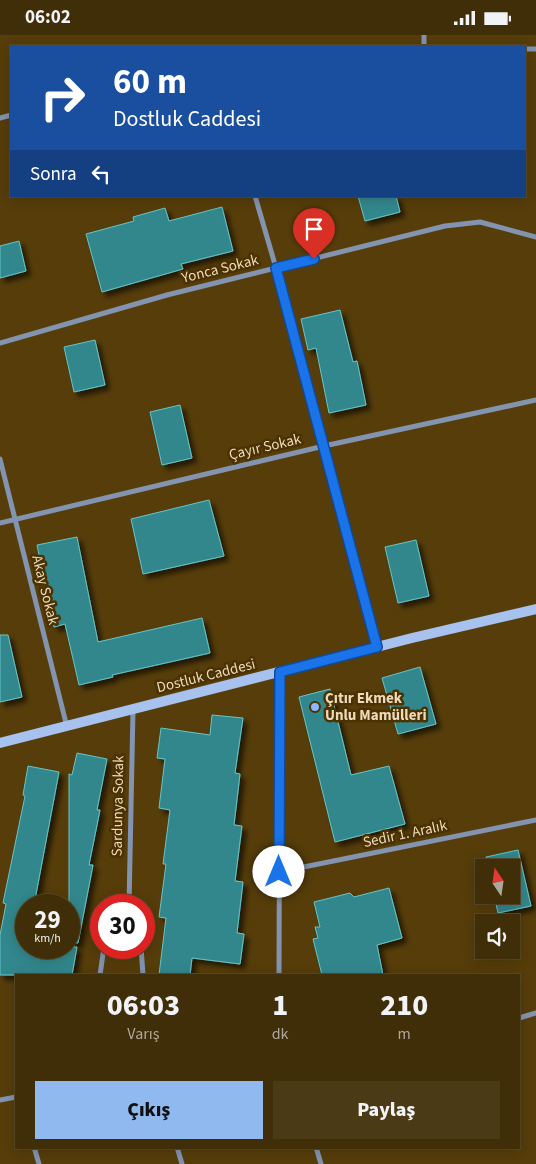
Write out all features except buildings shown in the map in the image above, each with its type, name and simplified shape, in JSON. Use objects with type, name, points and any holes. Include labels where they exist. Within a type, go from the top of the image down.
[{"type":"street","points":[[256,197],[377,647]]},
{"type":"street","name":"Yonca Sokak","points":[[0,343],[167,295],[445,226],[480,223],[536,237]]},
{"type":"street","name":"Çayır Sokak","points":[[0,523],[324,446],[536,400]]},
{"type":"street","name":"Akay Sokak","points":[[0,459],[67,727]]},
{"type":"street","name":"Dostluk Caddesi","points":[[0,743],[377,647],[536,609]]},
{"type":"street","points":[[279,974],[280,672]]},
{"type":"street","name":"Sardunya Sokak","points":[[128,894],[133,710]]},
{"type":"street","name":"Sedir 1. Aralık","points":[[279,872],[536,820]]},
{"type":"street","points":[[100,974],[102,959]]},
{"type":"street","points":[[142,959],[143,974]]},
{"type":"street","points":[[520,1018],[536,1013]]},
{"type":"street","points":[[0,1100],[15,1097]]},
{"type":"street","points":[[35,1149],[39,1164]]},
{"type":"street","points":[[178,1149],[182,1164]]},
{"type":"street","points":[[317,1149],[321,1164]]},
{"type":"place","name":"Çıtır Ekmek Unlu Mamülleri","points":[[315,707]]},
{"type":"route","points":[[279,872],[280,672],[377,647],[276,268],[314,259]]}]
